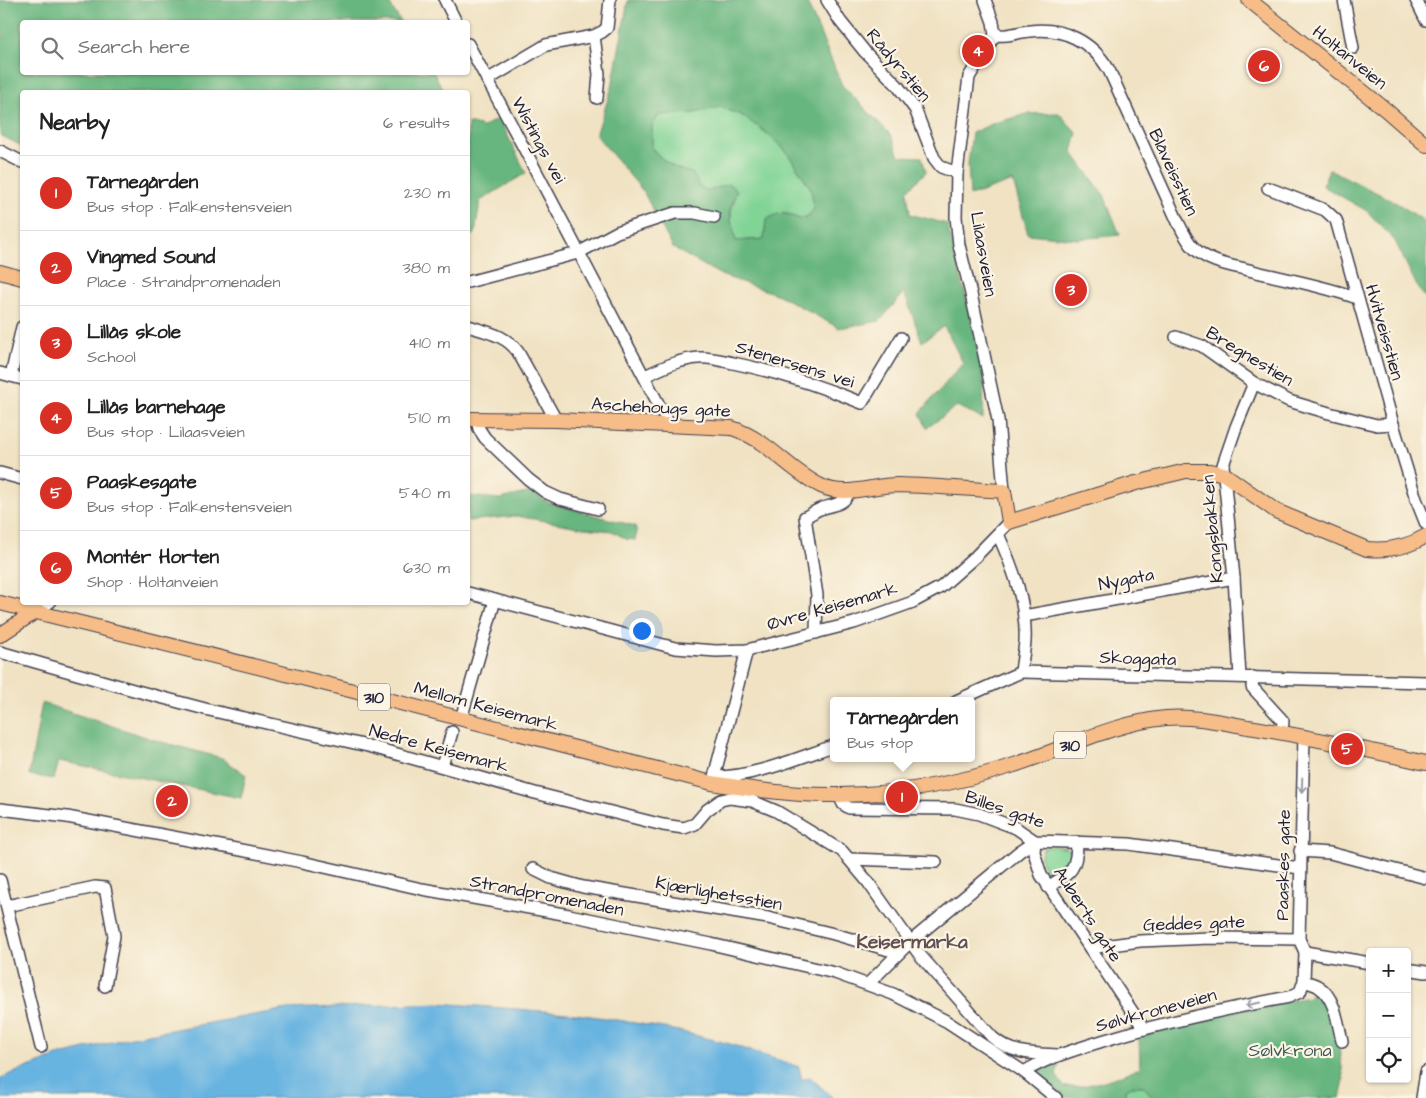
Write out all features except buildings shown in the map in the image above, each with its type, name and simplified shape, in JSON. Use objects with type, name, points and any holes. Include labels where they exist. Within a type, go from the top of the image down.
[{"type":"main road","name":"Holtanveien","points":[[1249,0],[1379,104],[1426,145]]},
{"type":"main road","points":[[0,272],[20,277]]},
{"type":"main road","name":"Aschehougs gate","points":[[472,420],[556,420],[719,427],[740,430],[759,440],[808,478],[821,486],[838,491],[895,485],[1004,491]]},
{"type":"main road","points":[[1009,522],[1119,488],[1177,473],[1210,471],[1224,474],[1276,511],[1367,549],[1380,550],[1406,546],[1426,536]]},
{"type":"main road","name":"Lilaasveien","points":[[1004,491],[1009,522]]},
{"type":"main road","name":"310","points":[[0,604],[35,612]]},
{"type":"main road","points":[[0,635],[35,612]]},
{"type":"main road","name":"Mellom Keisemark","points":[[35,612],[713,780]]},
{"type":"main road","name":"310","points":[[713,780],[794,792],[838,795],[873,793],[947,783],[1010,766],[1111,730],[1165,718],[1191,717],[1304,736],[1426,763]]},
{"type":"street","points":[[445,0],[455,20]]},
{"type":"street","points":[[487,80],[546,45],[594,36],[607,28],[610,0]]},
{"type":"street","name":"Rådyrstien","points":[[827,0],[840,21],[865,52],[897,85],[915,109],[934,158],[941,167],[957,172]]},
{"type":"street","points":[[985,0],[993,22],[995,35]]},
{"type":"street","points":[[1344,0],[1353,48]]},
{"type":"street","points":[[1416,0],[1426,20]]},
{"type":"street","name":"Blåveisstien","points":[[995,35],[1010,35],[1027,31],[1054,31],[1077,38],[1098,54],[1110,70],[1177,220],[1187,240],[1196,250],[1218,262],[1340,292],[1357,298]]},
{"type":"street","name":"Lilaasveien","points":[[995,35],[968,77],[957,172],[956,217],[959,245],[998,420],[1004,491]]},
{"type":"street","points":[[594,36],[599,74],[597,98]]},
{"type":"street","name":"Wistings vei","points":[[470,48],[526,150],[578,253],[670,426]]},
{"type":"street","points":[[0,151],[20,161]]},
{"type":"street","name":"Hvitveisstien","points":[[1268,188],[1325,210],[1336,220],[1393,424],[1416,500],[1426,524]]},
{"type":"street","points":[[470,281],[578,253],[617,232],[675,213],[695,213],[714,217]]},
{"type":"street","points":[[470,327],[496,334],[512,343],[556,420]]},
{"type":"street","points":[[11,376],[20,335]]},
{"type":"street","name":"Bregnestien","points":[[1176,337],[1202,346],[1254,383],[1289,400],[1377,426],[1393,424]]},
{"type":"street","name":"Stenersens vei","points":[[645,376],[668,365],[702,357],[757,368],[834,391],[862,404],[901,338]]},
{"type":"street","name":"Kongsbakken","points":[[1240,677],[1234,578],[1223,465],[1254,383]]},
{"type":"street","name":"Aschehougs gate","points":[[472,420],[485,438],[545,492],[560,499],[598,508]]},
{"type":"street","points":[[0,473],[20,478]]},
{"type":"street","points":[[816,633],[817,595],[806,517],[820,509],[832,507],[843,501],[848,496],[849,491]]},
{"type":"street","name":"Øvre Keisemark","points":[[470,594],[675,648],[716,651],[748,650],[816,633],[913,602],[929,594],[954,576],[1009,522]]},
{"type":"street","points":[[965,697],[1021,672],[1025,641],[1024,616],[1020,593],[998,534]]},
{"type":"street","name":"Nygata","points":[[1024,616],[1234,578]]},
{"type":"street","points":[[461,719],[495,600]]},
{"type":"street","points":[[35,612],[46,605]]},
{"type":"street","points":[[713,780],[748,650]]},
{"type":"street","name":"Nedre Keisemark","points":[[0,652],[209,710],[325,736],[442,766],[534,793],[663,825],[684,828],[695,824],[707,810],[721,800],[730,798],[752,801],[776,811],[842,851],[868,882],[919,954],[1000,1045],[1018,1052],[1056,1055]]},
{"type":"street","name":"Skoggata","points":[[1021,672],[1157,677],[1253,677],[1426,682]]},
{"type":"street","points":[[1253,677],[1252,687],[1283,720],[1282,732]]},
{"type":"street","points":[[442,766],[452,732]]},
{"type":"street","name":"Paaskes gate","points":[[1302,986],[1305,952],[1299,939],[1304,736]]},
{"type":"street","name":"Mellom Keisemark","points":[[713,780],[731,778],[788,762],[830,747]]},
{"type":"street","name":"Billes gate","points":[[838,795],[843,804],[849,808],[954,809],[979,814],[1016,828],[1035,841],[1129,844],[1300,868]]},
{"type":"street","name":"Strandpromenaden","points":[[0,809],[67,817],[302,862],[422,889],[711,944],[835,973],[868,984],[910,1002],[946,1021],[1024,1072],[1056,1098]]},
{"type":"street","points":[[868,984],[910,942],[985,879],[1035,841]]},
{"type":"street","name":"Auberts gate","points":[[1035,841],[1034,852],[1040,875],[1144,1028]]},
{"type":"street","points":[[1048,887],[1068,874],[1075,866],[1077,842]]},
{"type":"street","points":[[1300,851],[1330,853],[1426,878]]},
{"type":"street","points":[[849,859],[936,862]]},
{"type":"street","name":"Kjærlighetsstien","points":[[533,869],[551,878],[583,887],[768,918],[834,934],[899,953]]},
{"type":"street","points":[[0,880],[41,1047]]},
{"type":"street","points":[[7,906],[95,887],[105,888],[114,930],[105,986]]},
{"type":"street","name":"Geddes gate","points":[[1090,948],[1140,941],[1202,938],[1299,939]]},
{"type":"street","points":[[1305,952],[1366,962]]},
{"type":"street","points":[[1411,970],[1426,972]]},
{"type":"street","points":[[1302,986],[1321,988],[1329,998],[1342,1041]]},
{"type":"street","name":"Sølvkroneveien","points":[[1024,1072],[1056,1055],[1144,1028],[1202,1014],[1290,997],[1302,986]]},
{"type":"street","points":[[1422,1098],[1426,1072]]},
{"type":"green space","points":[[0,0],[387,0],[400,20],[20,20],[20,75],[435,75],[444,90],[20,90],[20,145],[0,135],[0,38],[4,36],[0,28]]},
{"type":"green space","points":[[628,0],[806,0],[842,85],[891,135],[899,156],[922,157],[926,172],[907,191],[910,214],[947,224],[968,305],[984,380],[983,419],[957,406],[927,428],[920,413],[963,363],[944,326],[922,342],[904,292],[880,321],[839,328],[779,295],[721,275],[673,248],[643,191],[596,135],[612,87]],"holes":[[[720,107],[741,115],[764,131],[786,151],[811,188],[814,209],[808,216],[800,219],[780,214],[766,220],[764,239],[736,241],[730,209],[737,190],[729,184],[708,191],[700,187],[692,173],[670,165],[652,149],[652,126],[659,115],[694,113]]]},
{"type":"green space","points":[[720,107],[741,115],[764,131],[786,151],[811,189],[814,209],[808,216],[800,219],[784,212],[766,220],[764,239],[736,241],[731,215],[735,199],[723,186],[708,191],[700,187],[692,173],[670,165],[652,148],[652,126],[659,115],[694,113]]},
{"type":"green space","points":[[1059,113],[1077,133],[1072,152],[1104,195],[1120,235],[1077,239],[1028,234],[1013,181],[970,196],[968,164],[972,133],[994,123],[1027,114]]},
{"type":"green space","points":[[499,118],[526,173],[480,201],[475,234],[470,236],[470,124],[483,127]]},
{"type":"green space","points":[[1329,169],[1395,202],[1426,222],[1426,298],[1419,290],[1395,241],[1367,211],[1323,186]]},
{"type":"green space","points":[[531,492],[549,503],[635,526],[637,532],[635,540],[626,539],[612,531],[517,516],[470,521],[470,496],[500,499]]},
{"type":"green space","points":[[42,703],[158,741],[222,758],[246,775],[241,798],[59,761],[54,779],[29,775]]},
{"type":"green space","points":[[1054,846],[1071,851],[1073,862],[1055,877],[1047,873],[1041,859],[1042,850]]},
{"type":"green space","name":"Sølvkrona","points":[[1315,989],[1322,995],[1330,1013],[1338,1042],[1344,1081],[1340,1098],[1154,1098],[1143,1086],[1132,1086],[1125,1090],[1125,1098],[1067,1098],[1037,1074],[1038,1071],[1053,1063],[1059,1065],[1056,1075],[1064,1087],[1084,1086],[1103,1081],[1140,1068],[1139,1037],[1225,1013],[1309,997]]},
{"type":"green space","points":[[1132,1086],[1143,1086],[1154,1098],[1125,1098],[1125,1090]]},
{"type":"water","points":[[438,1003],[568,1013],[674,1030],[730,1044],[799,1067],[802,1080],[810,1077],[833,1098],[0,1098],[0,1080],[8,1075],[57,1056],[132,1037],[287,1009]]},
{"type":"place","name":"Lillås barnehage","points":[[978,51]]},
{"type":"place","name":"Montér Horten","points":[[1264,66]]},
{"type":"place","name":"Lillås skole","points":[[1071,290]]},
{"type":"place","name":"Paaskesgate","points":[[1347,749]]},
{"type":"place","name":"Tårnegården","points":[[902,797]]},
{"type":"place","name":"Vingmed Sound","points":[[172,801]]},
{"type":"district","name":"Keisermarka","points":[[912,941]]}]
